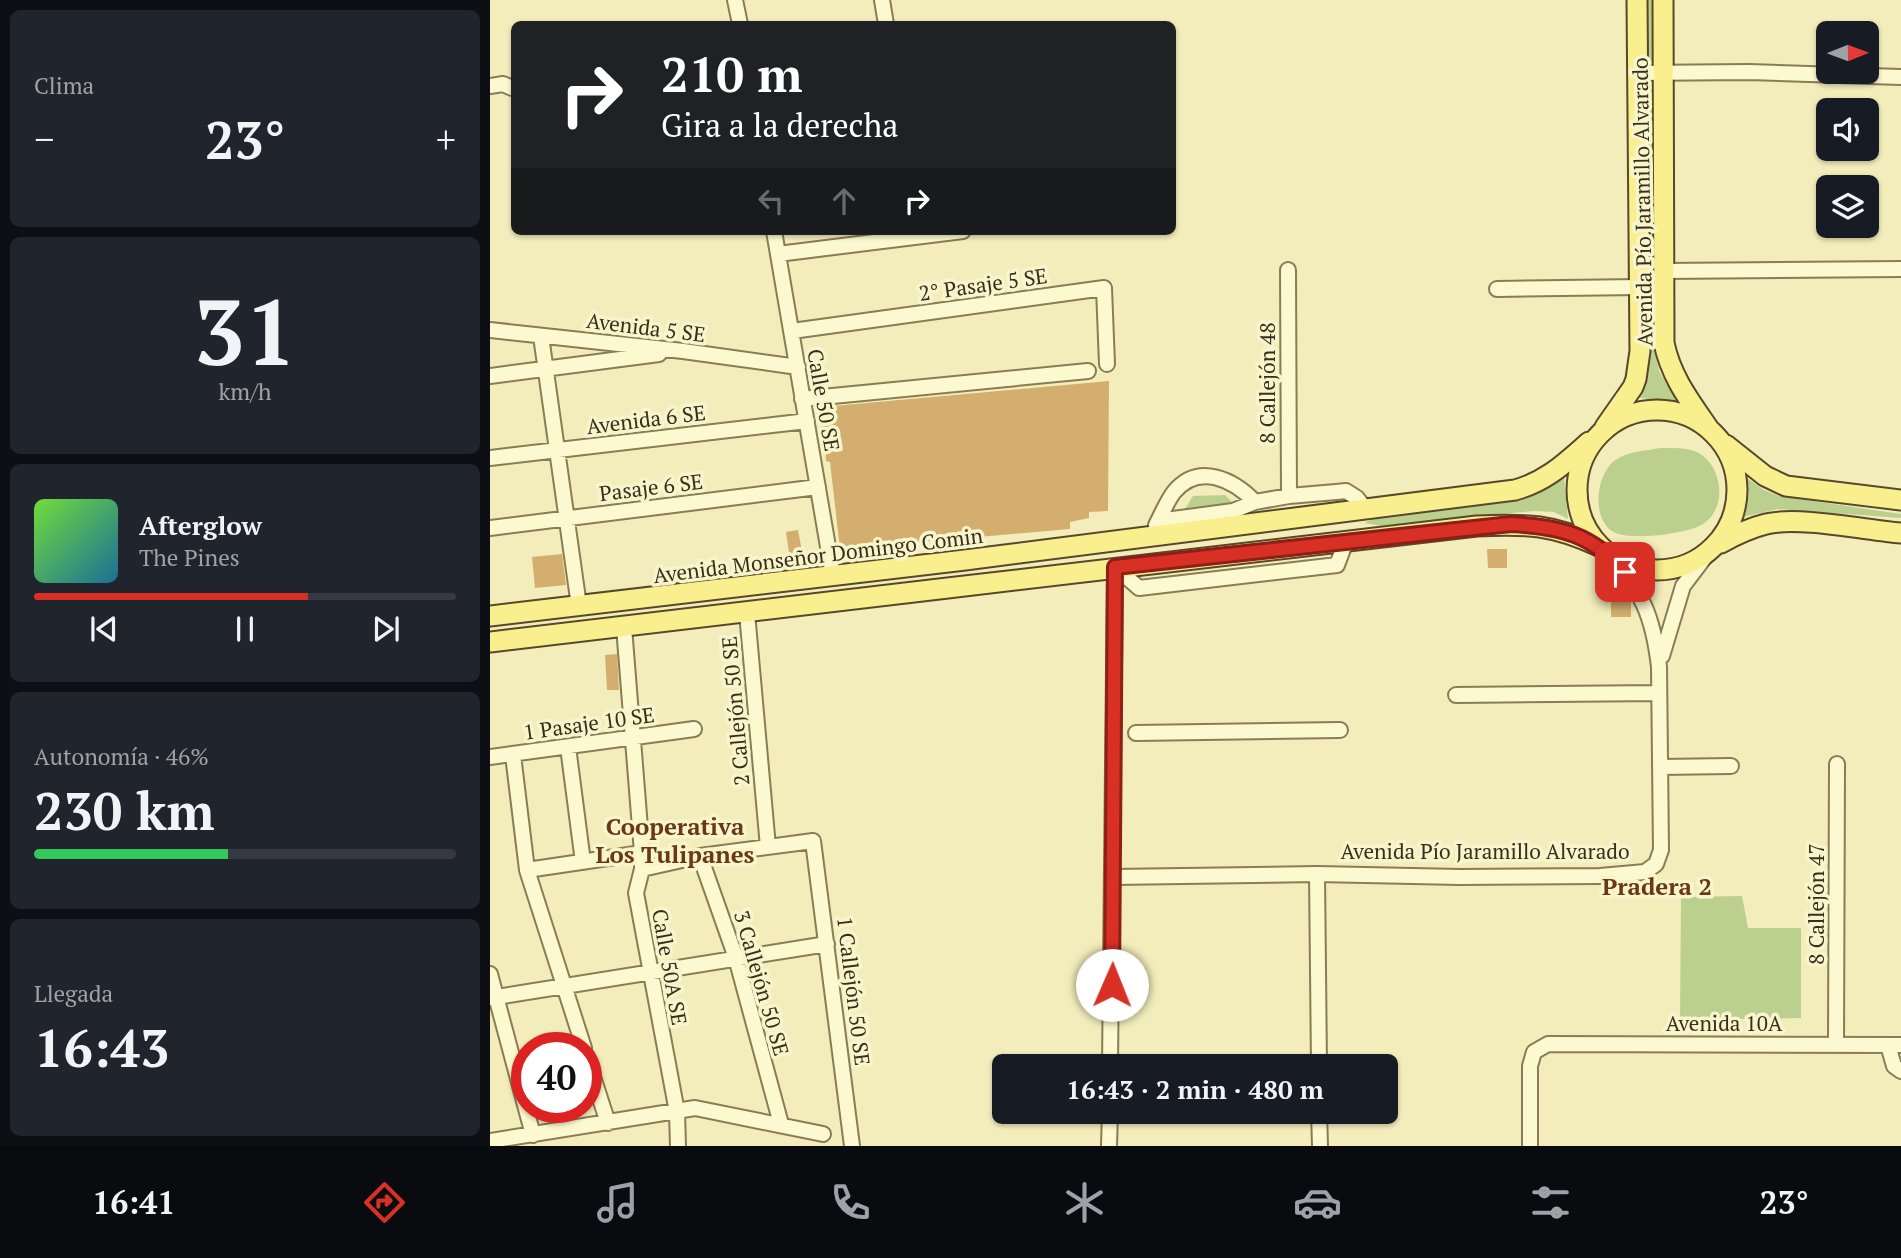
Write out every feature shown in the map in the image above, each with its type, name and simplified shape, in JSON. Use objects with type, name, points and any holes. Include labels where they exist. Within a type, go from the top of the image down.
[{"type":"main road","name":"Avenida Pío Jaramillo Alvarado","points":[[1596,435],[1627,397],[1636,379],[1640,351],[1637,0]]},
{"type":"main road","name":"Avenida Pío Jaramillo Alvarado","points":[[1663,0],[1664,343],[1675,380],[1715,437]]},
{"type":"main road","points":[[1604,550],[1584,523],[1576,496],[1578,468],[1596,435],[1633,415],[1658,413],[1682,417],[1715,437],[1765,476],[1786,486],[1901,500]]},
{"type":"main road","name":"Avenida Monseñor Domingo Comin","points":[[490,616],[833,576],[1154,528],[1365,508],[1503,491],[1534,484],[1547,477],[1596,435]]},
{"type":"main road","points":[[1712,549],[1733,522],[1738,489],[1730,456],[1715,437]]},
{"type":"main road","points":[[490,642],[1115,567],[1511,524],[1562,530],[1636,565],[1665,567],[1687,562],[1748,530],[1775,523],[1901,533]]},
{"type":"street","points":[[735,0],[739,21]]},
{"type":"street","points":[[882,0],[886,21]]},
{"type":"street","points":[[1637,73],[1749,72],[1901,77]]},
{"type":"street","points":[[490,86],[503,83],[511,87]]},
{"type":"street","name":"Calle 50 SE","points":[[776,235],[833,576]]},
{"type":"street","points":[[778,254],[931,235]]},
{"type":"street","points":[[1664,271],[1901,269]]},
{"type":"street","name":"8 Callejón 48","points":[[1287,271],[1289,496]]},
{"type":"street","points":[[1497,289],[1639,287]]},
{"type":"street","name":"2° Pasaje 5 SE","points":[[792,331],[1104,288],[1107,364]]},
{"type":"street","name":"Avenida 5 SE","points":[[490,330],[798,367]]},
{"type":"street","points":[[541,336],[579,606]]},
{"type":"street","points":[[490,376],[682,351]]},
{"type":"street","points":[[802,399],[1088,371]]},
{"type":"street","name":"Avenida 6 SE","points":[[490,458],[807,421]]},
{"type":"street","points":[[1154,528],[1174,492],[1183,483],[1202,477],[1219,477],[1233,482],[1255,502]]},
{"type":"street","name":"Pasaje 6 SE","points":[[490,528],[818,487]]},
{"type":"street","name":"Avenida Monseñor Domingo Comin","points":[[1154,528],[1289,496],[1346,491],[1357,498],[1365,508]]},
{"type":"street","name":"Avenida Pío Jaramillo Alvarado","points":[[1659,667],[1682,586],[1712,549]]},
{"type":"street","name":"Avenida Pío Jaramillo Alvarado","points":[[1113,877],[1318,874],[1544,877],[1646,872],[1656,864],[1661,850],[1659,667],[1653,629],[1642,596],[1604,550]]},
{"type":"street","points":[[1110,1054],[1115,567]]},
{"type":"street","name":"2 Callejón 50 SE","points":[[747,613],[768,847]]},
{"type":"street","name":"Calle 50A SE","points":[[624,627],[642,853],[642,869],[636,893],[677,1112],[678,1146]]},
{"type":"street","points":[[1456,695],[1659,693]]},
{"type":"street","name":"1 Pasaje 10 SE","points":[[490,758],[694,729]]},
{"type":"street","points":[[1136,733],[1340,730]]},
{"type":"street","points":[[568,747],[583,862]]},
{"type":"street","points":[[513,755],[527,870],[579,1032]]},
{"type":"street","name":"8 Callejón 47","points":[[1836,1044],[1837,764]]},
{"type":"street","points":[[1660,767],[1731,766]]},
{"type":"street","name":"1 Callejón 50 SE","points":[[768,847],[813,841],[852,1146]]},
{"type":"street","points":[[642,869],[700,856],[768,847]]},
{"type":"street","points":[[527,870],[642,853]]},
{"type":"street","name":"3 Callejón 50 SE","points":[[700,856],[736,958],[780,1124]]},
{"type":"street","points":[[1318,874],[1319,1054]]},
{"type":"street","points":[[494,998],[827,944]]},
{"type":"street","points":[[490,974],[494,998],[533,1135]]},
{"type":"street","name":"Avenida 10A","points":[[1530,1146],[1530,1066],[1534,1052],[1548,1044],[1895,1045]]},
{"type":"street","points":[[1895,1045],[1894,1066],[1901,1071]]},
{"type":"street","points":[[602,1104],[608,1122]]},
{"type":"street","points":[[490,1142],[695,1108],[823,1133]]},
{"type":"street","points":[[1109,1146],[1110,1124]]},
{"type":"street","points":[[1320,1124],[1320,1146]]},
{"type":"green space","points":[[1645,0],[1652,0],[1654,345],[1659,371],[1679,404],[1635,397]]},
{"type":"green space","points":[[1660,448],[1697,452],[1712,466],[1717,476],[1719,498],[1711,517],[1696,527],[1660,535],[1625,535],[1612,531],[1604,522],[1599,504],[1600,484],[1608,467],[1625,455]]},
{"type":"green space","points":[[1564,476],[1568,519],[1554,512],[1533,511],[1382,526],[1364,523],[1378,517],[1509,502],[1538,492]]},
{"type":"green space","points":[[1744,476],[1764,490],[1779,496],[1901,514],[1901,518],[1778,509],[1743,517],[1747,491]]},
{"type":"green space","points":[[1225,495],[1235,505],[1183,512],[1193,496]]},
{"type":"green space","points":[[1742,896],[1748,928],[1801,928],[1801,1018],[1680,1020],[1681,897]]},
{"type":"building","points":[[1109,381],[1108,511],[1089,512],[1089,518],[1070,522],[1070,529],[840,549],[830,462],[826,461],[822,407]]},
{"type":"building","points":[[798,530],[803,557],[790,559],[786,532]]},
{"type":"building","points":[[1487,549],[1507,549],[1507,568],[1488,568]]},
{"type":"building","points":[[562,554],[566,585],[535,588],[532,557]]},
{"type":"building","points":[[1611,602],[1631,602],[1631,617],[1611,617]]},
{"type":"building","points":[[617,654],[619,690],[607,690],[605,655]]},
{"type":"district","name":"Cooperativa Los Tulipanes","points":[[675,840]]},
{"type":"district","name":"Pradera 2","points":[[1657,886]]},
{"type":"route","points":[[1112,985],[1115,567],[1511,524],[1554,528],[1576,535],[1599,546],[1625,572]]}]
